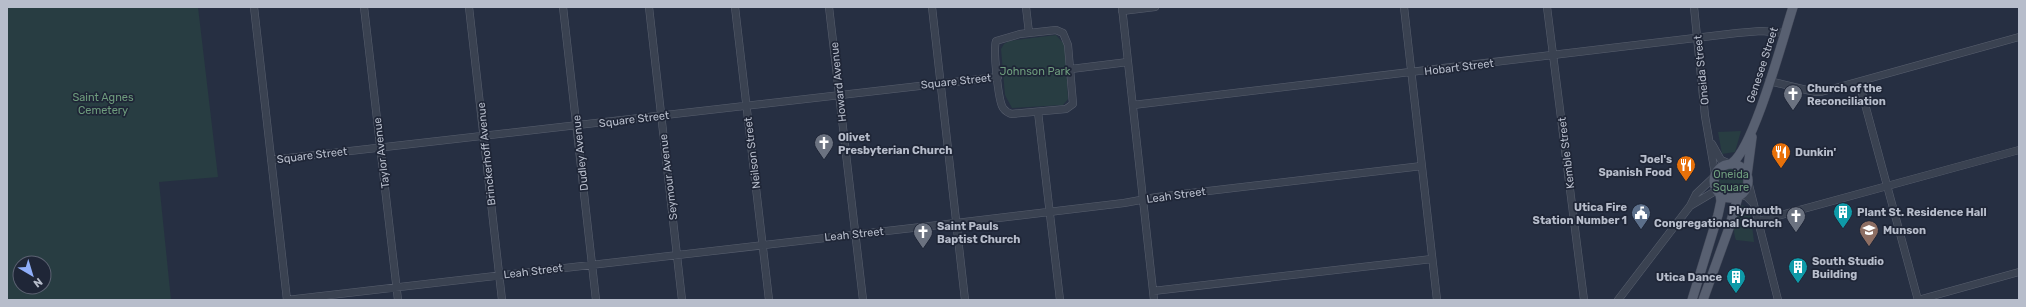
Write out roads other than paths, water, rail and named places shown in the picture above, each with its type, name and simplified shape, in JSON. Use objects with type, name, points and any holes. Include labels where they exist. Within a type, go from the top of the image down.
[{"type":"main road","name":"Genesee Street","points":[[1731,164],[1738,159],[1753,130],[1793,7]]},
{"type":"main road","name":"Genesee Street","points":[[1748,178],[1753,130]]},
{"type":"main road","points":[[1692,300],[1721,201],[1714,176],[1721,167],[1731,164],[1741,167],[1748,178],[1747,187],[1739,196],[1703,300]]},
{"type":"main road","points":[[1718,192],[1728,198],[1739,196]]},
{"type":"street","points":[[254,7],[287,300]]},
{"type":"street","name":"Taylor Avenue","points":[[364,7],[398,300]]},
{"type":"street","name":"Brinckerhoff Avenue","points":[[469,7],[502,300]]},
{"type":"street","name":"Dudley Avenue","points":[[563,7],[596,300]]},
{"type":"street","name":"Seymour Avenue","points":[[648,7],[682,300]]},
{"type":"street","name":"Neilson Street","points":[[736,7],[769,300]]},
{"type":"street","name":"Howard Avenue","points":[[830,7],[863,300]]},
{"type":"street","points":[[932,7],[965,300]]},
{"type":"street","points":[[1026,7],[1029,33]]},
{"type":"street","points":[[1154,300],[1122,9],[1155,7]]},
{"type":"street","points":[[1404,7],[1437,300]]},
{"type":"street","name":"Kemble Street","points":[[1547,7],[1584,300]]},
{"type":"street","name":"Oneida Street","points":[[1694,7],[1714,176]]},
{"type":"street","points":[[1056,30],[1063,33],[1068,45],[1071,69],[1073,104],[1066,108],[1011,114],[1005,112],[1002,106],[994,46],[996,41],[1029,33],[1056,30]]},
{"type":"street","name":"Hobart Street","points":[[1133,105],[1697,38],[1761,31],[1784,33]]},
{"type":"street","points":[[1769,81],[1815,92],[1859,82],[2019,37]]},
{"type":"street","points":[[1071,69],[1128,62]]},
{"type":"street","name":"Square Street","points":[[271,160],[998,77]]},
{"type":"street","points":[[1859,82],[1918,300],[2019,272]]},
{"type":"street","points":[[1038,112],[1060,300]]},
{"type":"street","name":"Oneida Street","points":[[1708,132],[1721,160],[1731,164]]},
{"type":"street","points":[[1759,221],[2019,150]]},
{"type":"street","name":"Leah Street","points":[[287,300],[763,244],[956,224],[1144,199],[1422,166]]},
{"type":"street","points":[[1618,300],[1690,206],[1696,194],[1714,176]]},
{"type":"street","points":[[1748,178],[1778,300]]},
{"type":"street","points":[[1690,206],[1718,192]]},
{"type":"street","points":[[1739,196],[1746,196],[1755,205]]},
{"type":"street","points":[[1153,291],[1432,259]]},
{"type":"place","name":"Church of the Reconciliation","points":[[1793,111]]},
{"type":"place","name":"Olivet Presbyterian Church","points":[[824,160]]},
{"type":"place","name":"Dunkin'","points":[[1781,169]]},
{"type":"place","name":"Joel's Spanish Food","points":[[1686,182]]},
{"type":"place","name":"Plant St. Residence Hall","points":[[1843,229]]},
{"type":"place","name":"Utica Fire Station Number 1","points":[[1641,230]]},
{"type":"place","name":"Plymouth Congregational Church","points":[[1796,233]]},
{"type":"place","name":"Munson","points":[[1869,247]]},
{"type":"place","name":"Saint Pauls Baptist Church","points":[[923,249]]},
{"type":"place","name":"South Studio Building","points":[[1798,284]]},
{"type":"place","name":"Utica Dance","points":[[1736,294]]},
{"type":"park label","name":"Johnson Park","points":[[1035,71]]},
{"type":"park label","name":"Saint Agnes Cemetery","points":[[103,103]]},
{"type":"park label","name":"Oneida Square","points":[[1731,180]]}]
